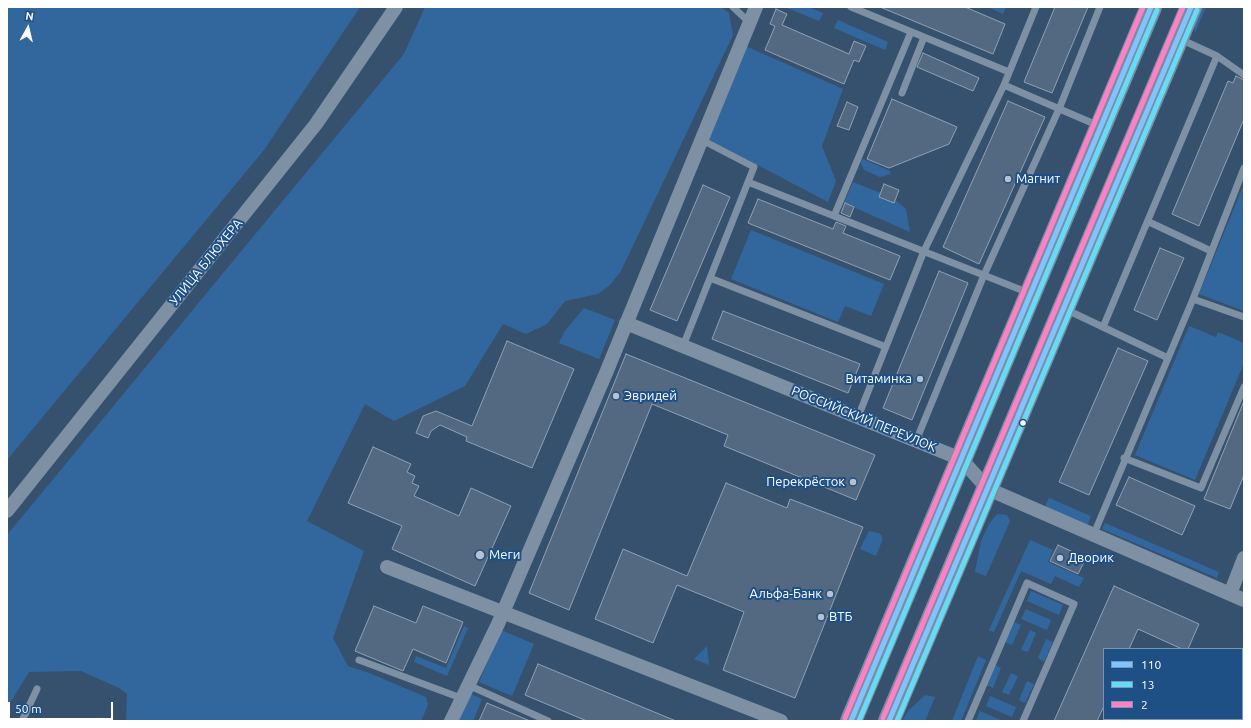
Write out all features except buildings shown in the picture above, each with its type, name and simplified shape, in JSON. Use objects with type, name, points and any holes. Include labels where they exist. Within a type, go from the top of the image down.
[{"type":"main road","points":[[851,721],[1151,7]]},
{"type":"main road","points":[[889,721],[1191,7]]},
{"type":"street","name":"УЛИЦА БЛЮХЕРА","points":[[7,510],[316,124],[396,7]]},
{"type":"street","points":[[451,721],[503,612],[626,323],[756,7]]},
{"type":"street","name":"РОССИЙСКИЙ ПЕРЕУЛОК","points":[[626,323],[961,459],[988,489],[1093,536],[1244,600]]},
{"type":"street","points":[[1230,594],[1244,558]]},
{"type":"street","points":[[387,567],[781,721]]},
{"type":"lane","points":[[733,7],[750,23]]},
{"type":"lane","points":[[851,7],[1009,72]]},
{"type":"lane","points":[[858,417],[924,251],[1004,85],[1036,7]]},
{"type":"lane","points":[[916,440],[984,275],[1059,109],[1100,7]]},
{"type":"lane","points":[[834,216],[911,32]]},
{"type":"lane","points":[[902,93],[924,37]]},
{"type":"lane","points":[[1178,39],[1217,56],[1244,75]]},
{"type":"lane","points":[[1103,327],[1149,222],[1217,56]]},
{"type":"lane","points":[[1004,85],[1101,127]]},
{"type":"lane","points":[[683,346],[754,167],[702,140]]},
{"type":"lane","points":[[1093,536],[1124,458],[1193,299],[1244,168]]},
{"type":"lane","points":[[748,182],[1031,293]]},
{"type":"lane","points":[[1149,222],[1211,251]]},
{"type":"lane","points":[[710,278],[886,347]]},
{"type":"lane","points":[[1193,299],[1244,316]]},
{"type":"lane","points":[[1064,309],[1168,358]]},
{"type":"lane","points":[[1124,458],[1201,488],[1244,387]]},
{"type":"lane","points":[[968,721],[1027,583],[1074,604],[1023,721]]},
{"type":"lane","points":[[359,660],[464,691],[536,719],[548,721]]},
{"type":"lane","points":[[22,721],[37,689]]},
{"type":"shaded area","points":[[7,7],[360,7],[264,150],[7,460]]},
{"type":"shaded area","points":[[425,7],[721,7],[729,13],[733,35],[621,271],[610,285],[598,294],[565,301],[547,324],[526,334],[503,324],[465,386],[394,421],[365,404],[307,521],[364,551],[333,638],[348,666],[369,673],[426,697],[428,705],[421,721],[126,721],[127,694],[119,688],[81,671],[29,672],[7,708],[7,535],[404,54]]},
{"type":"shaded area","points":[[785,7],[808,7],[823,13],[819,21]]},
{"type":"shaded area","points":[[988,7],[1006,7],[1003,14]]},
{"type":"shaded area","points":[[1201,7],[1206,7],[1195,33],[1194,25]]},
{"type":"shaded area","points":[[838,20],[888,42],[885,50],[834,28]]},
{"type":"shaded area","points":[[743,45],[843,89],[822,146],[836,181],[828,202],[708,139]]},
{"type":"shaded area","points":[[863,159],[890,171],[891,174],[880,177],[864,170],[860,161]]},
{"type":"shaded area","points":[[853,182],[881,193],[879,197],[894,203],[895,200],[906,209],[910,232],[844,203]]},
{"type":"shaded area","points":[[1244,184],[1244,311],[1199,294]]},
{"type":"shaded area","points":[[751,230],[884,284],[871,316],[845,306],[838,322],[731,279]]},
{"type":"shaded area","points":[[584,308],[615,320],[599,359],[559,343],[564,332]]},
{"type":"shaded area","points":[[1189,326],[1216,337],[1218,332],[1244,343],[1244,363],[1195,480],[1135,455]]},
{"type":"shaded area","points":[[1049,498],[1091,516],[1088,525],[1045,507]]},
{"type":"shaded area","points":[[997,514],[1007,515],[1010,521],[986,576],[975,572],[981,541],[989,524]]},
{"type":"shaded area","points":[[1105,523],[1219,572],[1217,578],[1102,529]]},
{"type":"shaded area","points":[[869,531],[879,533],[882,536],[882,541],[876,556],[860,549]]},
{"type":"shaded area","points":[[1030,540],[1053,550],[1048,562],[1084,578],[1079,587],[1055,576],[1051,584],[1021,571],[994,632],[989,630]]},
{"type":"shaded area","points":[[1031,591],[1063,605],[1059,615],[1027,601]]},
{"type":"shaded area","points":[[1026,609],[1051,620],[1047,630],[1021,619]]},
{"type":"shaded area","points":[[1014,622],[1021,625],[1012,645],[1005,642]]},
{"type":"shaded area","points":[[464,626],[468,628],[447,676],[414,662],[416,656],[446,668]]},
{"type":"shaded area","points":[[501,630],[534,644],[512,696],[479,682]]},
{"type":"shaded area","points":[[1030,630],[1036,633],[1028,652],[1021,650]]},
{"type":"shaded area","points":[[1046,639],[1053,642],[1044,662],[1038,658]]},
{"type":"shaded area","points":[[707,646],[709,665],[694,659]]},
{"type":"shaded area","points":[[978,656],[986,660],[961,721],[952,721]]},
{"type":"shaded area","points":[[995,665],[1001,668],[993,688],[986,685]]},
{"type":"shaded area","points":[[1011,673],[1018,676],[1009,695],[1002,692]]},
{"type":"shaded area","points":[[1027,681],[1034,684],[1025,703],[1019,700]]},
{"type":"shaded area","points":[[469,693],[482,699],[473,721],[457,721]]},
{"type":"shaded area","points":[[925,695],[935,697],[925,721],[902,721],[908,711]]},
{"type":"shaded area","points":[[990,696],[1016,707],[1012,717],[986,706]]},
{"type":"shaded area","points":[[980,711],[1003,721],[978,721],[976,720]]},
{"type":"transit line","name":"2","points":[[845,718],[1143,7]]},
{"type":"transit line","name":"110","points":[[851,721],[1151,7]]},
{"type":"transit line","name":"2","points":[[883,718],[1183,7]]},
{"type":"transit line","name":"110","points":[[889,721],[1191,7]]},
{"type":"transit line","name":"13","points":[[859,721],[1157,10]]},
{"type":"transit line","name":"13","points":[[897,721],[1197,10]]},
{"type":"place","name":"Магнит","points":[[1008,179]]},
{"type":"place","name":"Витаминка","points":[[920,379]]},
{"type":"place","name":"Эвридей","points":[[616,396]]},
{"type":"place","name":"Перекрёсток","points":[[853,482]]},
{"type":"place","name":"Меги","points":[[480,555]]},
{"type":"place","name":"Дворик","points":[[1060,558]]},
{"type":"place","name":"Альфа-Банк","points":[[830,594]]},
{"type":"place","name":"ВТБ","points":[[821,617]]}]
